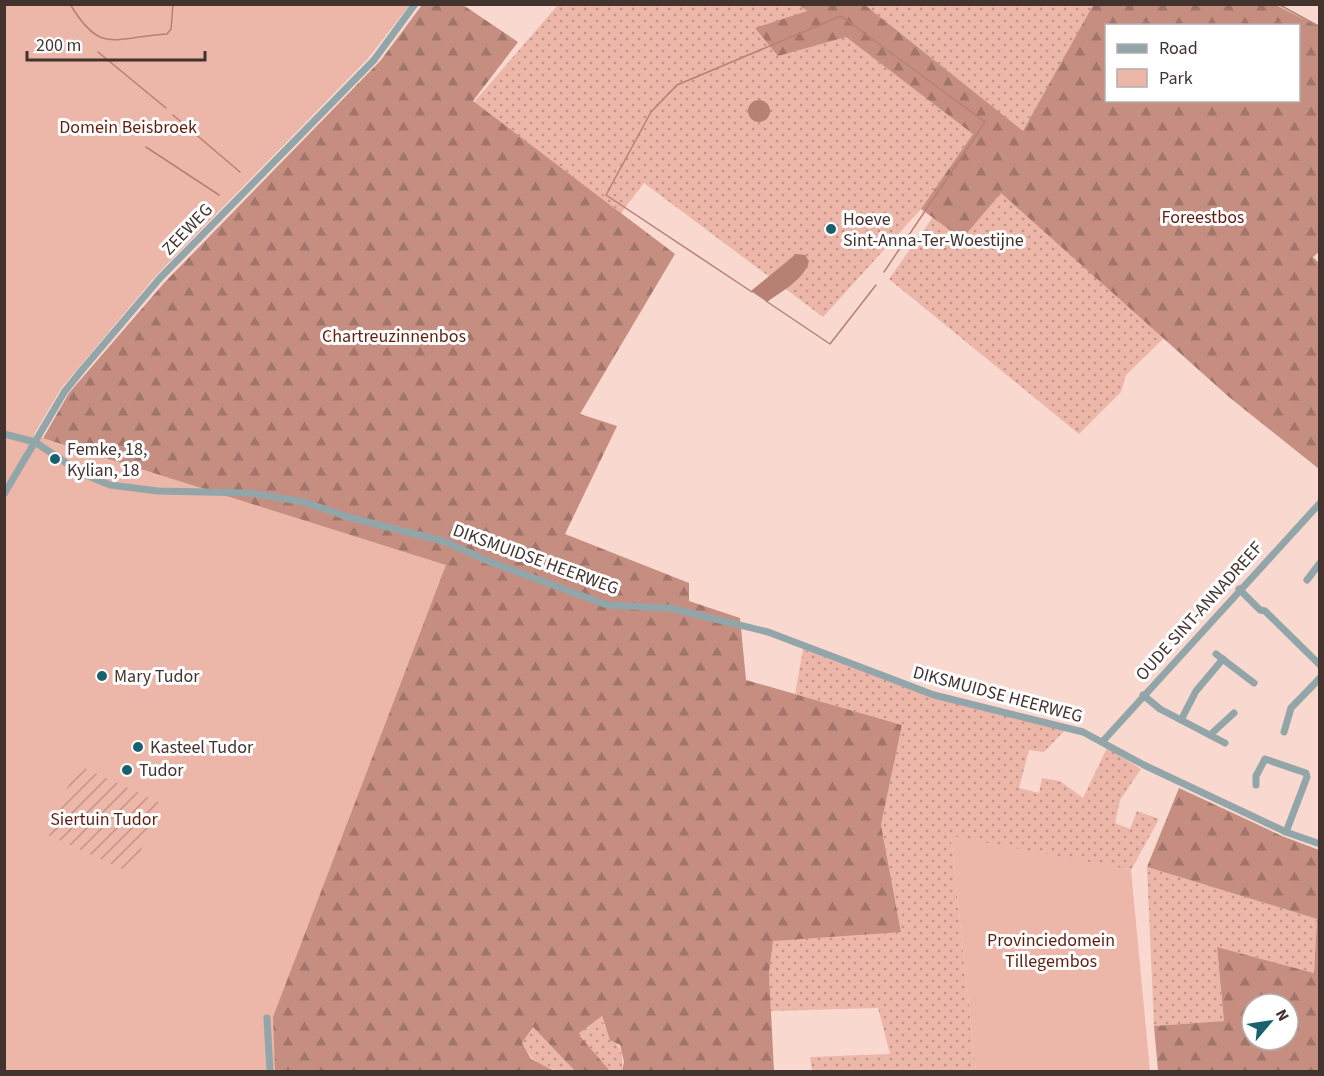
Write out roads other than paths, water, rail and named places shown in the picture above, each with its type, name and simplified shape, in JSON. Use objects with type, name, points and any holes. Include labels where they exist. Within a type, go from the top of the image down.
[{"type":"street","name":"ZEEWEG","points":[[4,494],[65,391],[160,279],[374,60],[415,4]]},
{"type":"street","name":"DIKSMUIDSE HEERWEG","points":[[4,434],[35,442],[81,473],[110,485],[158,491],[249,493],[304,502],[348,517],[443,541],[488,561],[607,605],[670,608],[757,629],[934,695],[1070,727],[1103,741],[1144,765],[1286,832],[1320,844]]},
{"type":"street","name":"OUDE SINT-ANNADREEF","points":[[1103,741],[1239,589],[1320,503]]},
{"type":"street","points":[[1307,580],[1320,563]]},
{"type":"street","points":[[1239,589],[1320,665]]},
{"type":"street","points":[[1216,654],[1254,683]]},
{"type":"street","points":[[1181,720],[1196,691],[1223,659]]},
{"type":"street","points":[[1284,732],[1291,708],[1320,678]]},
{"type":"street","points":[[1313,684],[1320,690]]},
{"type":"street","points":[[1143,695],[1160,709],[1225,743]]},
{"type":"street","points":[[1210,735],[1234,712]]},
{"type":"street","points":[[1256,785],[1256,776],[1265,759],[1306,773],[1307,777],[1286,832]]},
{"type":"street","points":[[267,1018],[270,1071]]},
{"type":"waterway","points":[[70,4],[91,31],[110,40],[167,34],[171,29],[173,4]]},
{"type":"waterway","points":[[1278,4],[1320,27]]},
{"type":"waterway","points":[[752,292],[606,195],[651,112],[677,85],[841,16],[985,122],[884,272]]},
{"type":"waterway","points":[[98,52],[166,108]]},
{"type":"waterway","points":[[173,115],[240,172]]},
{"type":"waterway","points":[[146,147],[219,195]]},
{"type":"waterway","points":[[766,301],[830,344],[876,285]]},
{"type":"place","name":"Hoeve Sint-Anna-Ter-Woestijne","points":[[831,229]]},
{"type":"place","name":"Femke, 18, Kylian, 18","points":[[55,459]]},
{"type":"place","name":"Mary Tudor","points":[[102,676]]},
{"type":"place","name":"Kasteel Tudor","points":[[138,747]]},
{"type":"place","name":"Tudor","points":[[127,770]]},
{"type":"park label","name":"Domein Beisbroek","points":[[128,127]]},
{"type":"park label","name":"Foreestbos","points":[[1203,217]]},
{"type":"park label","name":"Chartreuzinnenbos","points":[[394,336]]},
{"type":"park label","name":"Siertuin Tudor","points":[[104,819]]},
{"type":"park label","name":"Provinciedomein Tillegembos","points":[[1051,950]]}]
